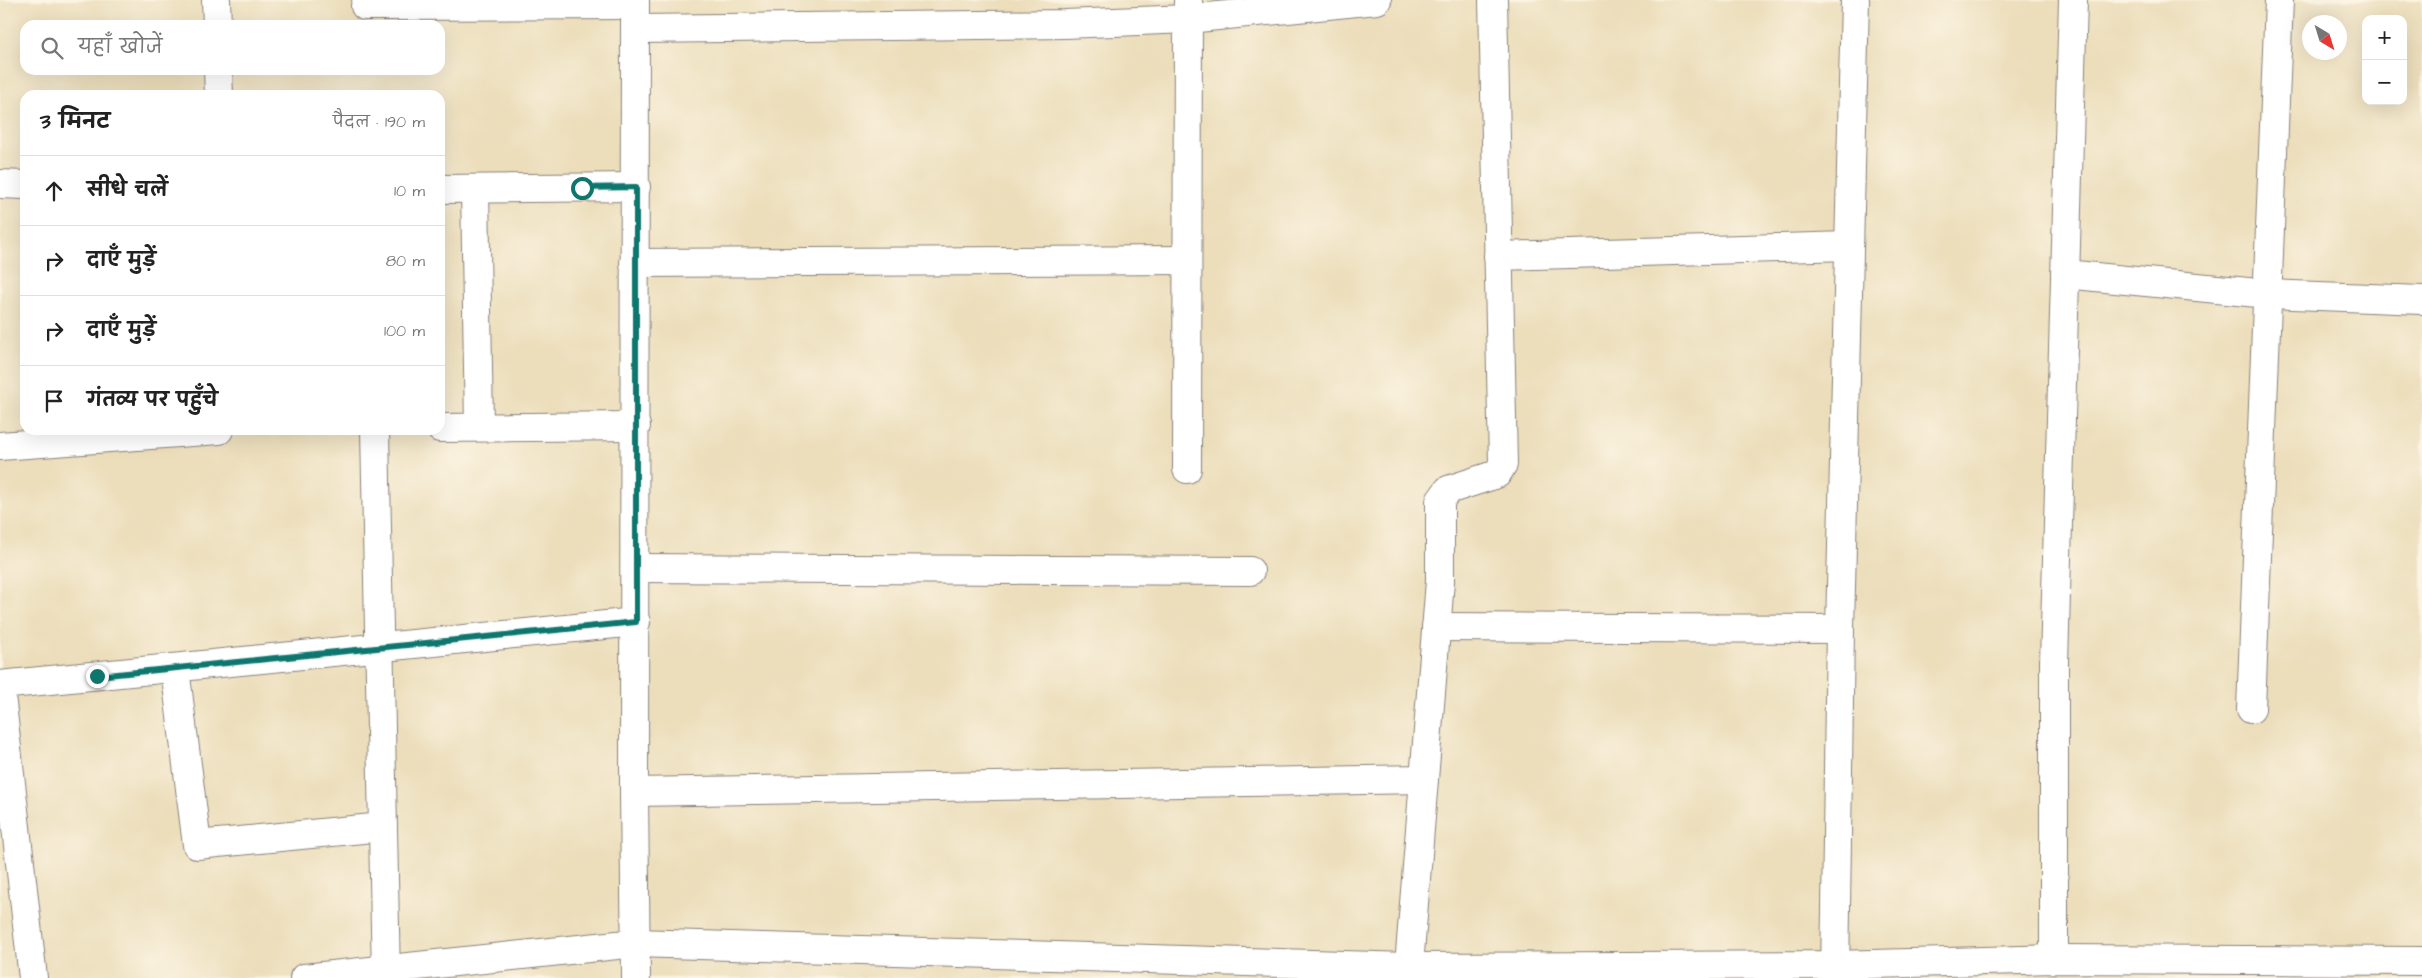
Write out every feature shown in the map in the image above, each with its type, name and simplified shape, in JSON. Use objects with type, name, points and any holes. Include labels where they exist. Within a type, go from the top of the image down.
[{"type":"street","points":[[216,0],[217,20]]},
{"type":"street","points":[[365,6],[635,11],[1066,24],[1188,10],[1377,0]]},
{"type":"street","points":[[1408,973],[1440,582],[1440,502],[1448,490],[1498,474],[1503,464],[1492,0]]},
{"type":"street","points":[[1835,971],[1840,629],[1855,0]]},
{"type":"street","points":[[2054,959],[2054,662],[2073,0]]},
{"type":"street","points":[[2252,708],[2279,0]]},
{"type":"street","points":[[1187,469],[1188,10]]},
{"type":"street","points":[[635,11],[636,622],[634,792],[636,978]]},
{"type":"street","points":[[218,75],[219,90]]},
{"type":"street","points":[[0,184],[20,185]]},
{"type":"street","points":[[445,189],[636,187]]},
{"type":"street","points":[[475,189],[479,427]]},
{"type":"street","points":[[1498,256],[1849,246]]},
{"type":"street","points":[[634,263],[1187,260]]},
{"type":"street","points":[[2065,274],[2268,294],[2422,300]]},
{"type":"street","points":[[445,428],[636,426]]},
{"type":"street","points":[[0,446],[151,435]]},
{"type":"street","points":[[375,435],[386,974]]},
{"type":"street","points":[[636,568],[1250,571]]},
{"type":"street","points":[[33,978],[0,686],[636,622]]},
{"type":"street","points":[[1436,627],[1840,629]]},
{"type":"street","points":[[175,668],[197,845],[382,826]]},
{"type":"street","points":[[634,792],[1424,779]]},
{"type":"street","points":[[304,978],[386,974],[636,942],[1042,967],[1408,973],[1835,971],[2054,959],[2286,969],[2422,961]]},
{"type":"route","points":[[97,676],[636,622],[634,263],[636,187],[582,188]]}]
